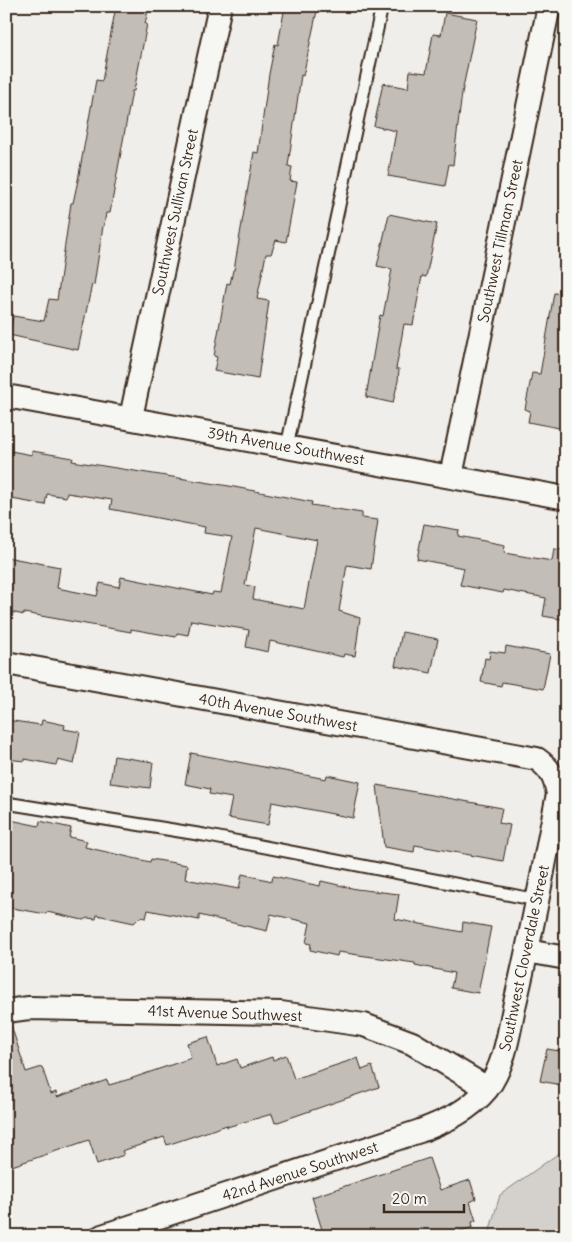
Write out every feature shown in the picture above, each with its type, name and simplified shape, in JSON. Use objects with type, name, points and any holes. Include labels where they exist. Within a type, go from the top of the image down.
[{"type":"street","name":"Southwest Sullivan Street","points":[[131,417],[220,6]]},
{"type":"street","name":"Southwest Tillman Street","points":[[450,476],[549,6]]},
{"type":"street","name":"39th Avenue Southwest","points":[[6,396],[131,417],[566,498]]},
{"type":"street","name":"40th Avenue Southwest","points":[[6,663],[537,759],[548,767]]},
{"type":"street","name":"Southwest Cloverdale Street","points":[[487,1088],[503,1054],[528,952],[558,794],[556,780],[548,767]]},
{"type":"street","points":[[528,952],[566,958]]},
{"type":"street","name":"41st Avenue Southwest","points":[[6,1011],[29,1008],[281,1013],[356,1023],[412,1043],[487,1088]]},
{"type":"street","name":"42nd Avenue Southwest","points":[[102,1236],[449,1120],[469,1108],[487,1088]]},
{"type":"lane","points":[[287,446],[382,6]]},
{"type":"lane","points":[[6,803],[195,834],[537,900]]},
{"type":"shaded area","points":[[562,1151],[566,1152],[566,1236],[488,1236],[500,1195]]},
{"type":"building","points":[[116,6],[149,6],[110,213],[106,213],[94,285],[92,284],[78,350],[9,335],[13,316],[44,321],[49,299],[57,300],[71,203],[73,203],[78,180],[96,80],[102,81]]},
{"type":"building","points":[[285,6],[318,6],[303,76],[301,75],[288,166],[292,167],[290,181],[297,182],[286,242],[276,240],[271,254],[266,254],[257,299],[269,301],[258,379],[214,371],[217,357],[214,356],[227,283],[230,284],[234,270],[254,152],[258,153],[269,74],[275,44],[278,45]]},
{"type":"building","points":[[445,13],[477,19],[462,93],[453,165],[449,164],[445,186],[388,176],[396,131],[374,126],[383,83],[408,88],[410,71],[426,73],[433,34],[441,35]]},
{"type":"building","points":[[389,214],[437,224],[426,277],[422,276],[413,325],[404,324],[396,369],[399,369],[398,381],[393,403],[366,397],[380,315],[383,316],[392,269],[377,266]]},
{"type":"building","points":[[554,293],[566,294],[566,418],[562,417],[559,428],[528,422],[530,411],[525,409],[532,373],[540,374]]},
{"type":"building","points":[[6,450],[32,455],[32,451],[73,458],[72,461],[229,486],[312,502],[311,505],[362,513],[362,518],[378,520],[371,569],[347,565],[339,611],[360,618],[355,656],[344,654],[343,657],[270,641],[268,652],[246,647],[249,630],[191,620],[188,635],[177,633],[176,637],[131,629],[131,632],[6,611],[6,557],[60,567],[57,588],[97,596],[100,583],[119,587],[121,577],[212,595],[213,592],[221,593],[232,537],[204,533],[205,527],[110,509],[112,500],[67,493],[66,497],[47,494],[45,505],[6,498]],"holes":[[[256,528],[317,540],[304,609],[253,599],[255,587],[245,585]]]},
{"type":"building","points":[[424,524],[459,530],[458,536],[505,545],[504,553],[552,561],[554,549],[566,550],[566,620],[543,616],[546,598],[504,590],[503,593],[460,585],[464,568],[417,559]]},
{"type":"building","points":[[402,632],[438,639],[431,673],[395,666]]},
{"type":"building","points":[[506,646],[550,654],[543,689],[502,682],[501,686],[481,682],[485,658],[489,659],[490,651],[505,653]]},
{"type":"building","points":[[6,720],[41,725],[42,720],[65,725],[64,729],[80,732],[74,764],[58,760],[56,765],[25,759],[25,761],[6,759]]},
{"type":"building","points":[[191,753],[326,779],[327,775],[360,782],[353,818],[272,802],[268,825],[228,818],[232,798],[209,794],[210,789],[185,784]]},
{"type":"building","points":[[114,756],[153,762],[150,788],[110,783]]},
{"type":"building","points":[[377,785],[502,808],[499,823],[510,825],[503,861],[415,845],[414,852],[384,847]]},
{"type":"building","points":[[6,819],[39,826],[40,821],[71,828],[69,837],[87,841],[85,847],[150,862],[151,859],[187,865],[185,879],[239,889],[242,874],[272,881],[273,876],[320,886],[321,881],[356,889],[399,894],[395,919],[462,932],[463,922],[491,927],[478,993],[451,988],[454,973],[415,965],[415,963],[338,952],[337,956],[310,950],[311,944],[306,943],[310,923],[271,914],[267,931],[199,915],[199,920],[148,910],[146,918],[140,917],[134,923],[97,915],[96,919],[88,918],[83,920],[47,912],[46,914],[6,907]]},
{"type":"building","points":[[11,1025],[26,1072],[42,1067],[51,1094],[56,1092],[57,1097],[107,1080],[109,1085],[130,1079],[191,1058],[187,1043],[208,1037],[217,1066],[237,1059],[240,1068],[272,1057],[273,1060],[286,1055],[294,1079],[358,1058],[362,1070],[372,1066],[379,1087],[275,1123],[272,1114],[227,1127],[227,1125],[167,1145],[164,1137],[122,1151],[124,1155],[97,1164],[89,1140],[6,1168],[6,1026]]},
{"type":"building","points":[[547,1049],[566,1052],[566,1086],[540,1081]]},
{"type":"building","points":[[429,1158],[440,1190],[470,1180],[476,1199],[470,1202],[476,1221],[472,1222],[473,1227],[446,1236],[324,1236],[312,1197]]}]
